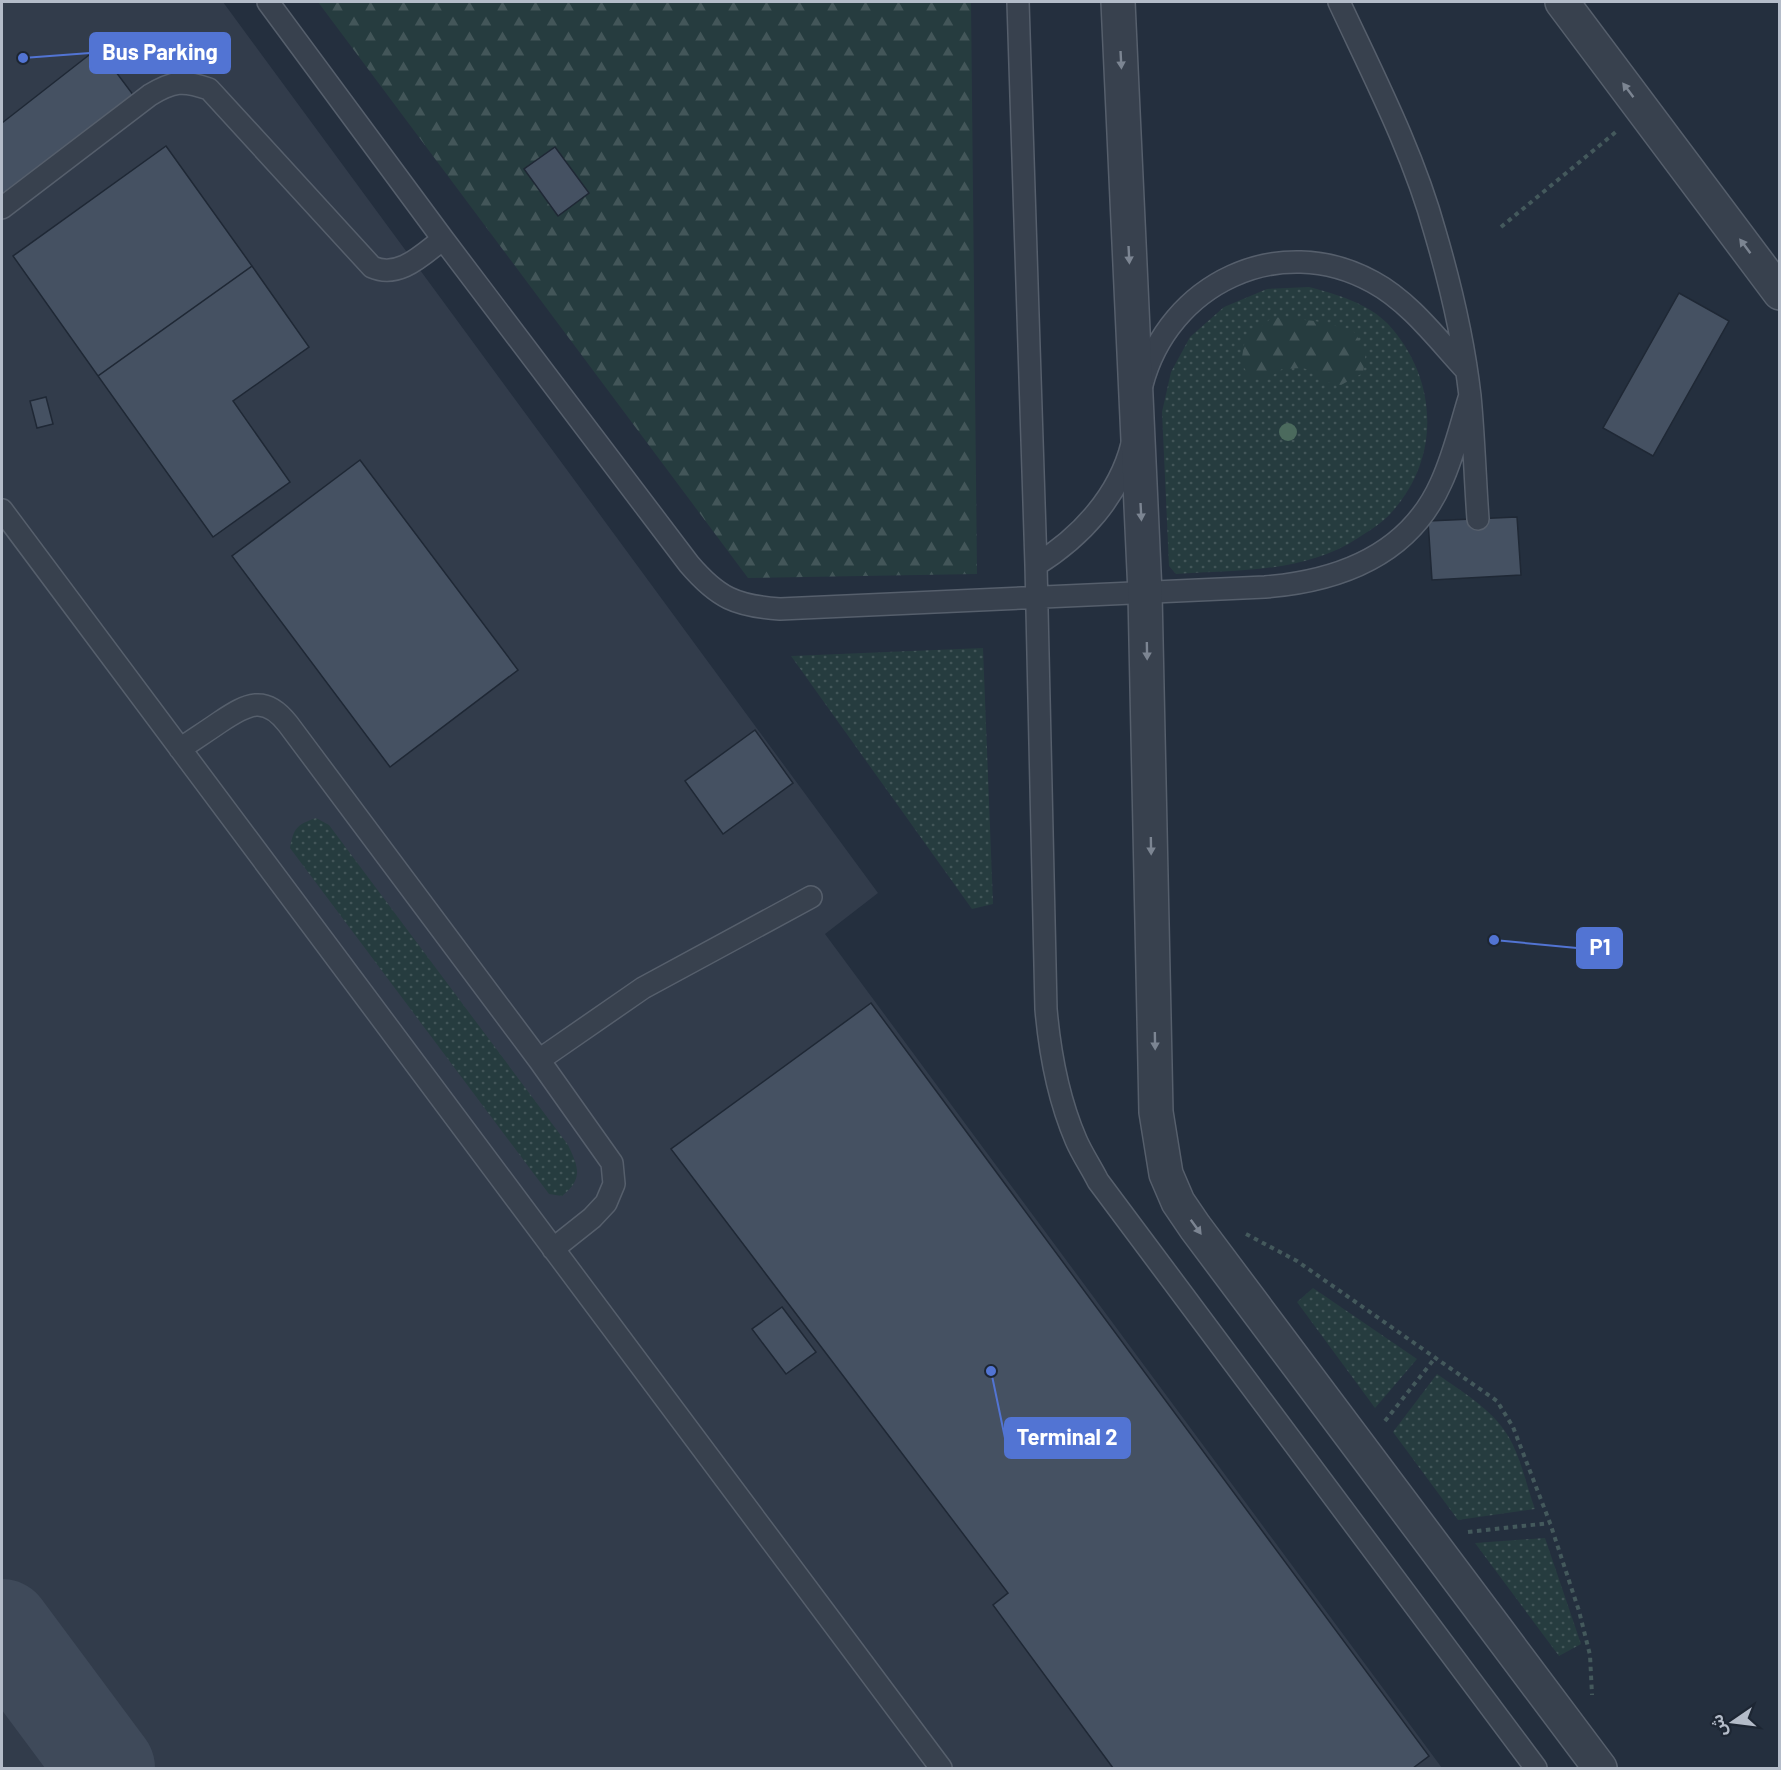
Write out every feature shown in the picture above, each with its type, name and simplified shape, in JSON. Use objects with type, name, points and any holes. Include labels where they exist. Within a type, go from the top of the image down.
[{"type":"street","points":[[1118,2],[1145,592],[1156,1112],[1166,1174],[1178,1202],[1189,1218],[1592,1757]]},
{"type":"street","points":[[1562,2],[1779,293]]},
{"type":"lane","points":[[268,2],[443,239],[689,564],[706,584],[729,599],[754,607],[780,609],[1295,585],[1322,579],[1374,558],[1396,543],[1414,526],[1442,482],[1470,395]]},
{"type":"lane","points":[[1018,2],[1037,597],[1046,1009],[1050,1054],[1060,1099],[1077,1141],[1098,1181],[1536,1768]]},
{"type":"lane","points":[[1339,2],[1397,127],[1435,230],[1449,284],[1470,395],[1478,519]]},
{"type":"lane","points":[[2,208],[150,95],[168,84],[189,82],[209,89],[372,267],[382,271],[394,270],[414,261],[443,239]]},
{"type":"lane","points":[[1036,565],[1061,549],[1081,532],[1102,505],[1117,482],[1129,456],[1152,355],[1160,339],[1182,311],[1202,293],[1224,279],[1248,269],[1274,263],[1326,264],[1350,271],[1374,282],[1395,297],[1466,370]]},
{"type":"lane","points":[[2,510],[941,1768]]},
{"type":"lane","points":[[180,749],[249,705],[265,705],[279,712],[539,1060],[612,1163],[614,1184],[606,1203],[592,1218],[553,1249]]},
{"type":"lane","points":[[539,1060],[643,988],[811,897]]},
{"type":"path","points":[[1501,227],[1642,110]]},
{"type":"path","points":[[1238,1230],[1297,1261],[1497,1401],[1513,1427],[1550,1522],[1579,1611],[1590,1655],[1592,1757]]},
{"type":"path","points":[[1362,1450],[1435,1358]]},
{"type":"path","points":[[1428,1537],[1550,1522]]},
{"type":"shaded area","points":[[2,2],[223,2],[878,893],[825,934],[1442,1768],[2,1768]]},
{"type":"green space","points":[[318,2],[971,2],[977,574],[748,578]]},
{"type":"green space","points":[[1309,287],[1340,296],[1370,310],[1387,323],[1404,344],[1416,368],[1424,392],[1427,418],[1426,443],[1419,468],[1408,491],[1387,517],[1367,533],[1337,549],[1316,558],[1270,568],[1176,574],[1169,566],[1162,412],[1171,372],[1190,337],[1224,307],[1267,289]]},
{"type":"green space","points":[[1273,317],[1315,321],[1353,330],[1366,351],[1363,373],[1341,385],[1322,381],[1310,370],[1302,368],[1282,369],[1267,379],[1250,377],[1241,363],[1245,339]]},
{"type":"green space","points":[[983,648],[993,904],[972,909],[791,656]]},
{"type":"green space","points":[[316,818],[329,825],[568,1145],[575,1160],[577,1173],[573,1184],[562,1196],[549,1194],[290,848],[297,828]]},
{"type":"green space","points":[[1313,1288],[1417,1359],[1375,1408],[1297,1302]]},
{"type":"green space","points":[[1437,1374],[1479,1404],[1506,1432],[1519,1459],[1535,1509],[1458,1520],[1393,1432]]},
{"type":"green space","points":[[1545,1538],[1581,1644],[1559,1656],[1475,1543]]},
{"type":"building","points":[[98,48],[134,96],[2,199],[2,123]]},
{"type":"building","points":[[166,146],[252,266],[98,376],[13,256]]},
{"type":"building","points":[[555,147],[589,193],[558,216],[524,169]]},
{"type":"building","points":[[252,266],[309,347],[233,401],[290,482],[213,537],[98,376]]},
{"type":"building","points":[[1679,293],[1729,321],[1653,456],[1603,428]]},
{"type":"building","points":[[46,397],[53,424],[37,428],[30,401]]},
{"type":"building","points":[[360,460],[518,670],[390,767],[232,556]]},
{"type":"building","points":[[1517,517],[1521,575],[1432,580],[1428,521]]},
{"type":"building","points":[[755,730],[793,783],[723,834],[685,781]]},
{"type":"building","points":[[871,1003],[1429,1756],[1413,1768],[1113,1768],[993,1605],[1008,1593],[671,1149]]},
{"type":"building","points":[[782,1307],[816,1352],[786,1374],[752,1329]]},
{"type":"taxiway","points":[[2,1628],[106,1768]]},
{"type":"place","name":"Bus Parking","points":[[23,58]]},
{"type":"place","name":"P1","points":[[1494,940]]},
{"type":"place","name":"Terminal 2","points":[[991,1371]]}]
